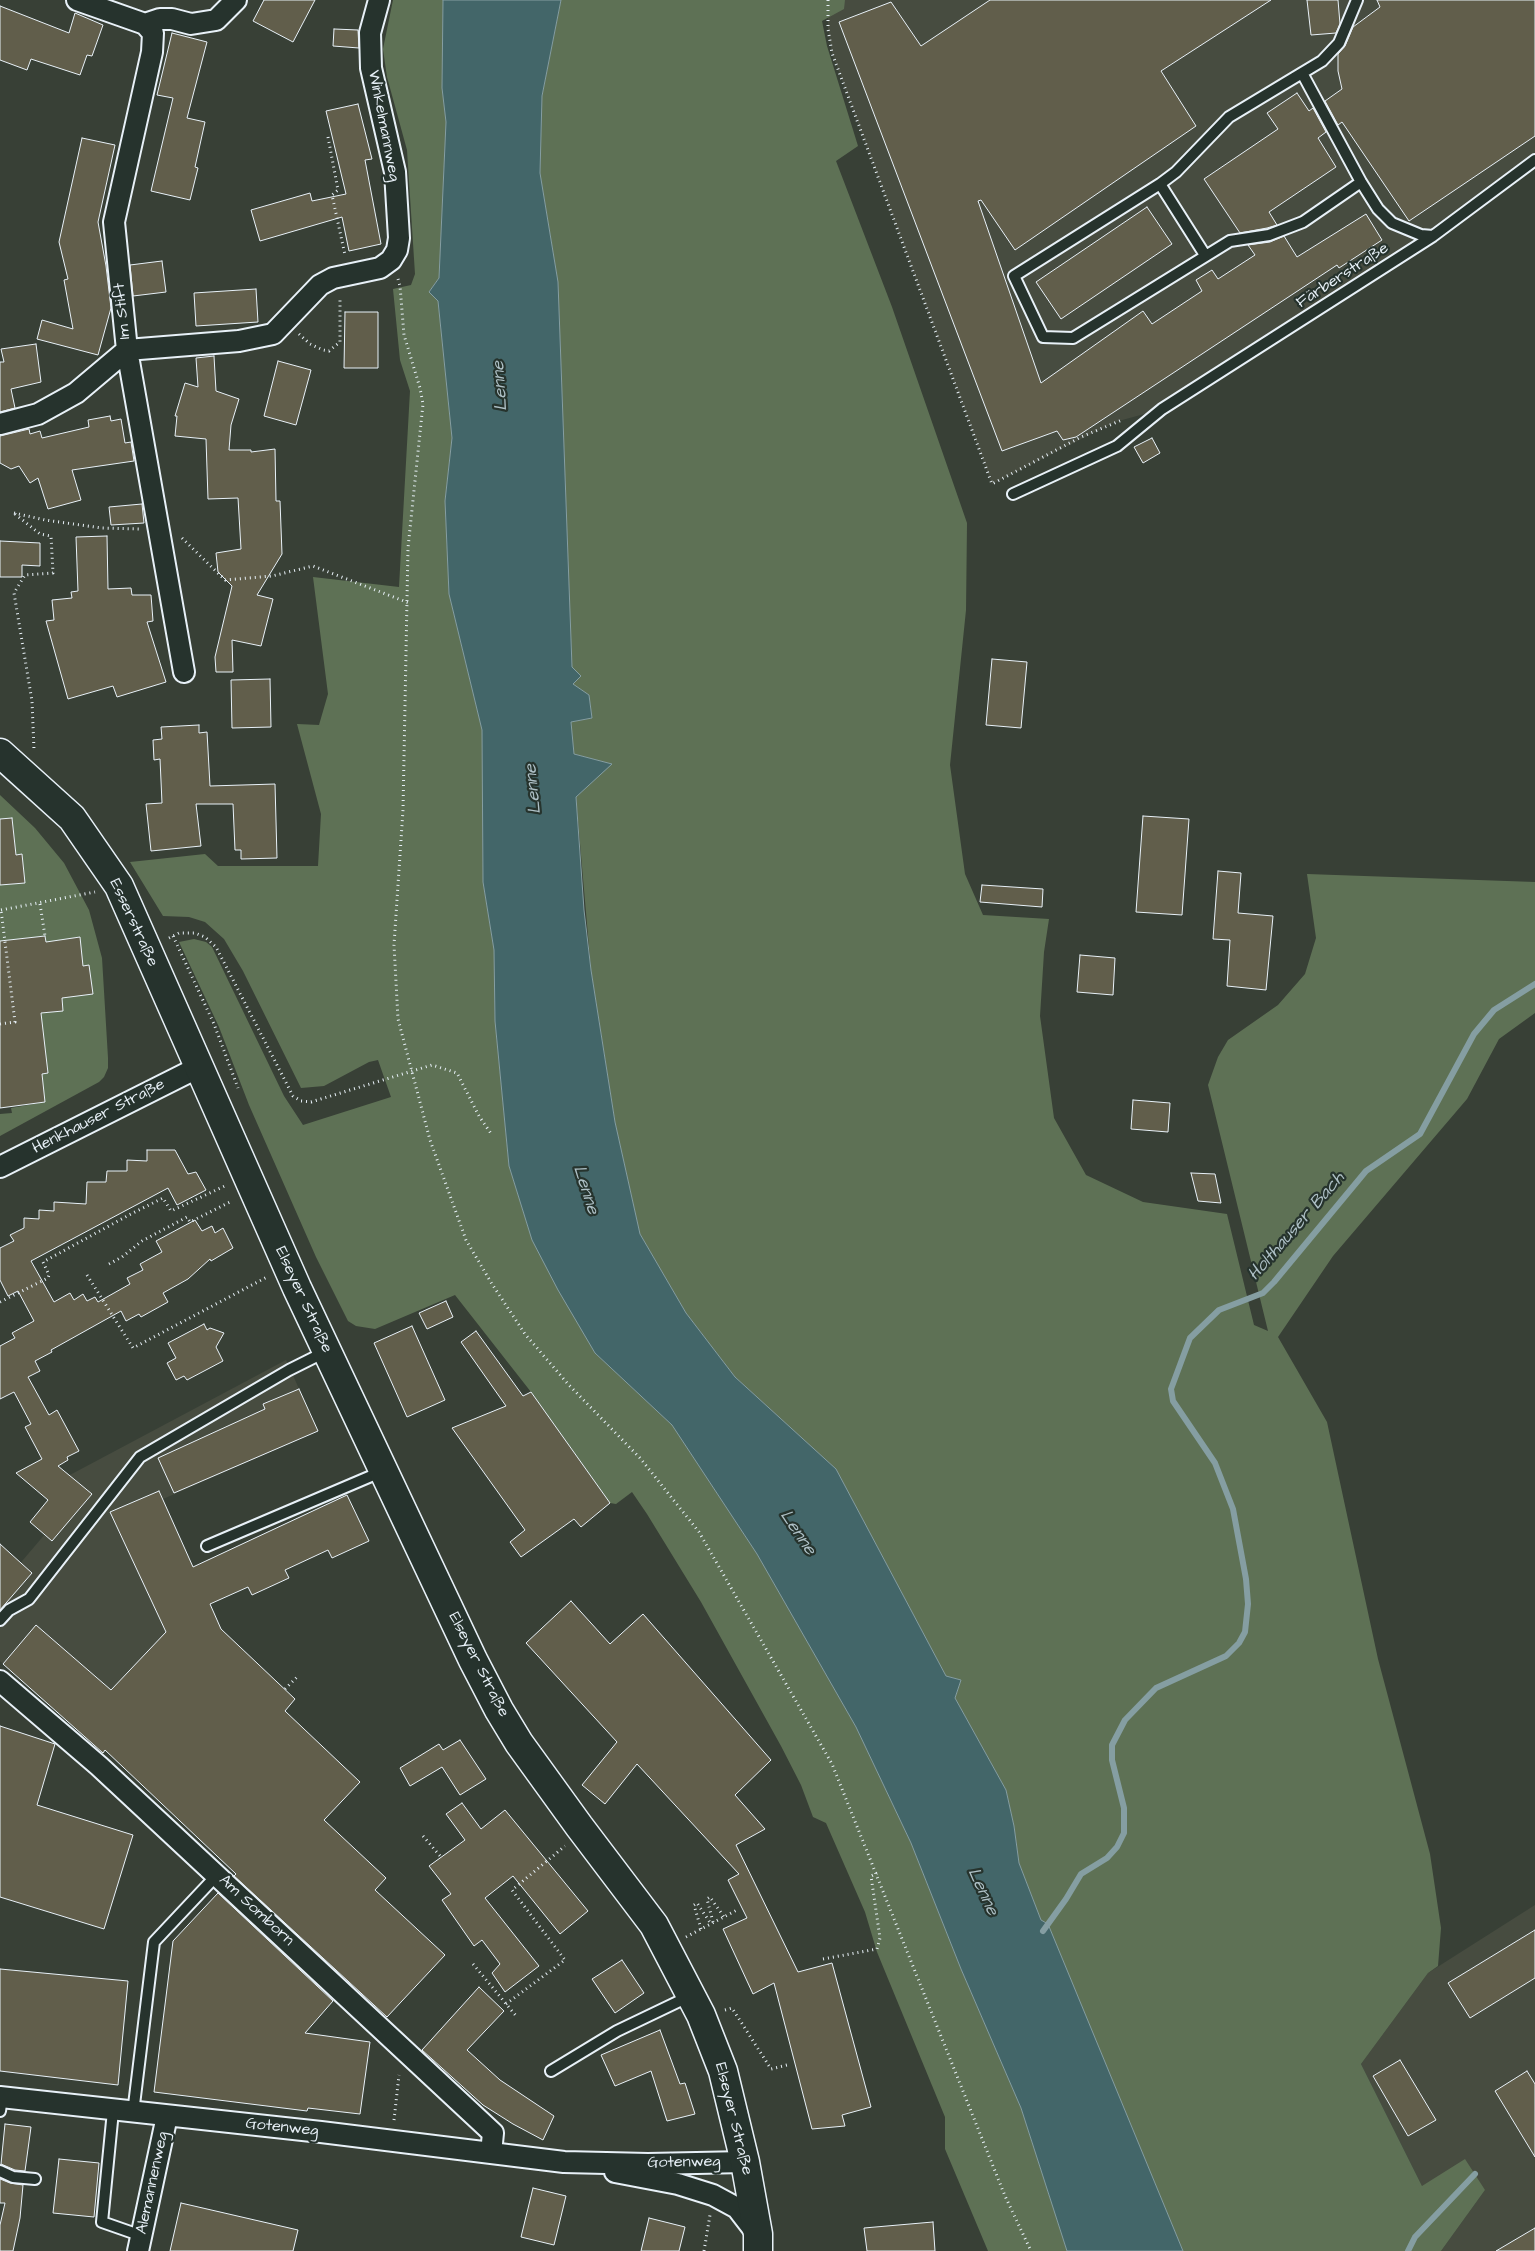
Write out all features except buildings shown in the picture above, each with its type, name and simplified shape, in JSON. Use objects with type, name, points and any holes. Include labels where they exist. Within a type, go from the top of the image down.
[{"type":"main road","name":"Esserstraße","points":[[0,753],[72,818],[119,886],[198,1067]]},
{"type":"main road","name":"Elseyer Straße","points":[[198,1067],[287,1266],[473,1660],[499,1710],[519,1742],[583,1832],[654,1925],[697,2007],[723,2071],[745,2162],[758,2243]]},
{"type":"street","points":[[77,0],[145,24],[160,19],[172,19],[191,24],[216,20],[236,0]]},
{"type":"street","name":"Winkelmannweg","points":[[379,0],[370,33],[372,68],[395,172],[399,238],[397,250],[391,260]]},
{"type":"street","name":"Im Stift","points":[[145,24],[153,33],[152,52],[114,222],[127,350],[149,528],[184,672]]},
{"type":"street","points":[[0,424],[38,414],[76,393],[127,350],[239,341],[273,334],[320,285],[333,278],[380,268],[391,260]]},
{"type":"street","name":"Henkhauser Straße","points":[[0,1167],[198,1067]]},
{"type":"street","name":"Am Somborn","points":[[0,1681],[98,1766],[217,1875],[493,2133],[491,2153]]},
{"type":"street","name":"Gotenweg","points":[[1,2102],[167,2116],[564,2162],[678,2184],[713,2195],[737,2208],[758,2243]]},
{"type":"street","name":"Alemannenweg","points":[[140,2243],[167,2116]]},
{"type":"street","name":"Gotenweg","points":[[564,2162],[642,2164],[745,2162]]},
{"type":"lane","points":[[1357,0],[1339,43],[1322,61],[1229,118],[1176,172],[1160,184],[1014,276],[1043,337],[1072,338],[1230,241],[1269,235],[1303,222],[1361,182]]},
{"type":"lane","points":[[1302,73],[1361,182],[1378,209],[1392,223],[1421,235],[1433,236]]},
{"type":"lane","name":"Färberstraße","points":[[1013,494],[1116,446],[1162,410],[1433,236],[1535,160]]},
{"type":"lane","points":[[1160,184],[1205,255]]},
{"type":"lane","points":[[0,1620],[8,1610],[29,1599],[140,1457],[289,1370],[327,1351]]},
{"type":"lane","points":[[207,1546],[384,1471]]},
{"type":"lane","points":[[133,2113],[154,1942],[217,1875]]},
{"type":"lane","points":[[551,2072],[616,2031],[697,2007]]},
{"type":"lane","points":[[113,2111],[102,2222],[140,2243]]},
{"type":"lane","points":[[0,2171],[13,2177],[35,2179]]},
{"type":"path","points":[[828,0],[828,29],[832,53],[992,484],[1081,437],[1124,419]]},
{"type":"path","points":[[328,138],[338,190],[332,195],[349,275]]},
{"type":"path","points":[[391,260],[400,286],[404,335],[423,404],[408,548],[409,603],[403,810],[394,945],[398,1019],[430,1140],[466,1240],[487,1276],[525,1334],[568,1384],[640,1458],[698,1532],[832,1764],[1005,2196],[1031,2251]]},
{"type":"path","points":[[286,322],[310,344],[329,351],[340,342],[340,302]]},
{"type":"path","points":[[36,785],[32,701],[14,593],[25,575],[53,573],[51,536],[40,534],[14,513],[102,528],[176,530],[192,549],[226,580],[272,576],[313,566],[409,603]]},
{"type":"path","points":[[0,1024],[15,1022],[1,910],[40,904],[119,886]]},
{"type":"path","points":[[40,904],[45,936]]},
{"type":"path","points":[[147,951],[179,933],[195,933],[205,937],[216,947],[294,1096],[301,1101],[311,1102],[432,1065],[457,1073],[479,1116],[492,1135]]},
{"type":"path","points":[[173,936],[214,1024],[240,1094]]},
{"type":"path","points":[[109,1264],[122,1257],[142,1240],[187,1217],[190,1222],[250,1183]]},
{"type":"path","points":[[0,1302],[48,1278],[49,1276],[43,1262],[129,1214],[162,1198],[171,1211],[250,1183]]},
{"type":"path","points":[[87,1275],[133,1348],[287,1266]]},
{"type":"path","points":[[285,1689],[298,1676]]},
{"type":"path","points":[[506,2004],[566,1960],[512,1890],[583,1832]]},
{"type":"path","points":[[423,1836],[441,1857]]},
{"type":"path","points":[[823,1959],[877,1949],[880,1938],[870,1876],[877,1873]]},
{"type":"path","points":[[712,1923],[707,1899],[710,1897],[724,1917]]},
{"type":"path","points":[[701,1929],[694,1905],[697,1903],[712,1923]]},
{"type":"path","points":[[666,1948],[737,1910]]},
{"type":"path","points":[[473,1964],[517,2017]]},
{"type":"path","points":[[697,2007],[732,2008],[771,2069],[788,2065]]},
{"type":"path","points":[[392,2141],[403,2049]]},
{"type":"path","points":[[704,2251],[713,2195]]},
{"type":"shaded area","points":[[828,0],[1535,0],[1535,160],[1433,236],[1162,409],[1115,422],[992,484],[832,53],[828,29]]},
{"type":"shaded area","points":[[286,1360],[318,1431],[163,1499],[220,1627],[103,1753],[0,1661],[0,1587],[63,1513],[38,1492]]},
{"type":"shaded area","points":[[1535,1905],[1535,2251],[1441,2251],[1485,2190],[1422,2186],[1361,2064],[1428,1973]]},
{"type":"green space","points":[[393,0],[443,0],[442,88],[446,122],[439,278],[429,292],[438,301],[452,438],[445,501],[449,594],[482,730],[483,882],[494,950],[495,1021],[509,1166],[532,1240],[595,1353],[672,1425],[757,1554],[856,1727],[911,1843],[961,1969],[1021,2108],[1067,2251],[988,2251],[945,2149],[945,2117],[877,1952],[865,1912],[826,1823],[813,1817],[801,1785],[781,1746],[701,1602],[632,1492],[616,1504],[610,1503],[531,1392],[455,1295],[375,1329],[356,1326],[348,1321],[316,1257],[249,1105],[219,1027],[179,942],[194,939],[206,942],[212,947],[284,1096],[303,1125],[391,1097],[378,1060],[369,1062],[324,1086],[301,1088],[243,971],[224,939],[205,922],[189,917],[163,916],[130,862],[205,854],[218,866],[318,866],[321,814],[297,724],[319,725],[328,694],[313,577],[399,587],[410,391],[400,360],[393,289],[411,285],[415,274],[407,150],[387,77],[383,49]]},
{"type":"green space","points":[[561,0],[845,0],[844,9],[822,21],[827,46],[858,146],[836,161],[892,307],[967,523],[966,610],[950,765],[965,874],[983,915],[1049,919],[1044,952],[1040,1016],[1054,1118],[1086,1175],[1143,1202],[1227,1214],[1254,1325],[1268,1331],[1208,1085],[1218,1057],[1228,1040],[1278,1005],[1305,974],[1316,938],[1307,874],[1535,882],[1535,1013],[1499,1039],[1467,1099],[1333,1256],[1278,1337],[1327,1422],[1378,1659],[1430,1854],[1441,1928],[1438,1966],[1428,1973],[1361,2064],[1422,2186],[1465,2159],[1485,2190],[1441,2251],[1183,2251],[1048,1925],[1041,1920],[1019,1863],[1014,1826],[1006,1790],[955,1698],[961,1680],[946,1676],[836,1469],[735,1377],[686,1313],[640,1234],[615,1122],[591,970],[576,797],[611,764],[574,754],[571,722],[592,718],[589,695],[572,684],[581,676],[572,667],[558,282],[540,173],[542,96]]},
{"type":"green space","points":[[0,795],[35,828],[64,863],[89,910],[102,958],[108,1068],[104,1077],[99,1082],[0,1136],[0,1114],[12,1113],[11,1108],[45,1102],[42,1074],[47,1073],[13,1048],[0,974],[0,885],[25,883],[22,854],[16,855],[13,826],[0,827]]},
{"type":"water","name":"Lenne","points":[[443,0],[561,0],[542,96],[540,173],[558,282],[572,667],[581,676],[573,684],[589,695],[592,718],[571,722],[574,754],[612,764],[576,797],[584,910],[591,970],[615,1122],[640,1234],[686,1313],[735,1377],[836,1469],[946,1676],[961,1680],[955,1698],[1006,1790],[1014,1826],[1019,1863],[1041,1920],[1048,1924],[1183,2251],[1067,2251],[1021,2108],[961,1969],[911,1843],[856,1727],[757,1554],[672,1425],[595,1353],[558,1290],[532,1240],[509,1166],[495,1021],[494,950],[483,882],[482,730],[449,594],[445,501],[452,438],[438,301],[429,292],[439,278],[446,122],[442,88]]},
{"type":"waterway","name":"Holthauser Bach","points":[[1043,1931],[1081,1874],[1107,1858],[1117,1847],[1124,1833],[1124,1808],[1112,1760],[1112,1745],[1125,1720],[1156,1688],[1226,1656],[1239,1643],[1245,1632],[1248,1604],[1246,1579],[1233,1509],[1215,1463],[1173,1401],[1171,1389],[1190,1338],[1219,1310],[1263,1293],[1366,1171],[1420,1134],[1474,1034],[1494,1010],[1535,984]]},
{"type":"waterway","points":[[1408,2251],[1415,2237],[1475,2174]]}]
